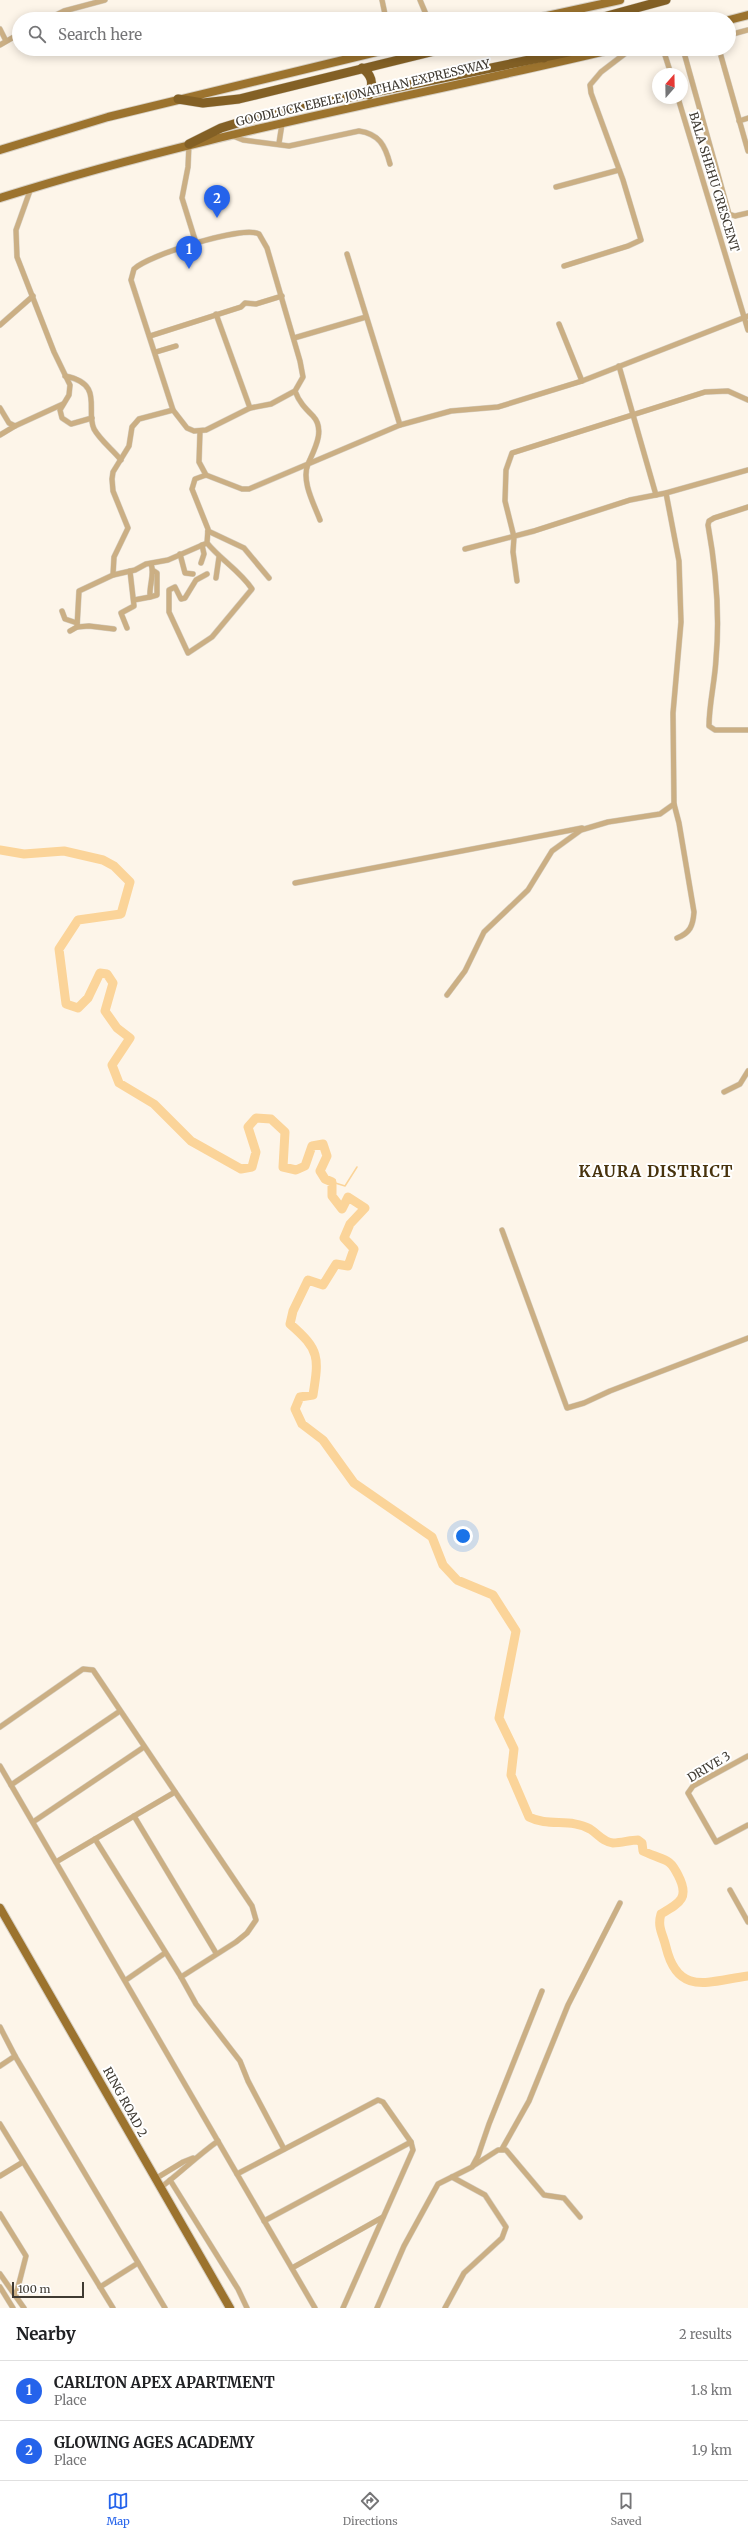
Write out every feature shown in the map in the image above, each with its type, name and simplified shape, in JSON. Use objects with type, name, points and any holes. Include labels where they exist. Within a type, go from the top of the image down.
[{"type":"highway","points":[[622,12],[666,0]]},
{"type":"highway","name":"GOODLUCK EBELE JONATHAN EXPRESSWAY","points":[[178,99],[203,103],[226,102],[282,90],[362,68],[413,56]]},
{"type":"highway","points":[[540,56],[544,58]]},
{"type":"highway","name":"GOODLUCK EBELE JONATHAN EXPRESSWAY","points":[[189,144],[220,128],[263,115],[333,100],[369,95],[550,56]]},
{"type":"highway","points":[[362,68],[371,77],[372,86],[369,95]]},
{"type":"main road","points":[[565,12],[620,0]]},
{"type":"main road","points":[[736,18],[748,15]]},
{"type":"main road","name":"GOODLUCK EBELE JONATHAN EXPRESSWAY","points":[[0,150],[108,117],[359,56]]},
{"type":"main road","name":"GOODLUCK EBELE JONATHAN EXPRESSWAY","points":[[0,198],[189,144],[583,56]]},
{"type":"main road","name":"RING ROAD 2","points":[[0,1908],[154,2180],[230,2308]]},
{"type":"street","points":[[60,12],[105,0]]},
{"type":"street","points":[[382,0],[385,12]]},
{"type":"street","points":[[420,0],[425,12]]},
{"type":"street","points":[[0,29],[6,41]]},
{"type":"street","points":[[736,34],[748,30]]},
{"type":"street","points":[[0,45],[12,38]]},
{"type":"street","points":[[564,266],[641,240],[619,170],[591,93],[590,85],[601,72],[622,56]]},
{"type":"street","points":[[665,56],[669,68]]},
{"type":"street","points":[[686,56],[729,214],[735,216],[748,213]]},
{"type":"street","points":[[720,56],[748,151]]},
{"type":"street","name":"BALA SHEHU CRESCENT","points":[[680,104],[746,317],[748,330]]},
{"type":"street","points":[[739,121],[748,118]]},
{"type":"street","points":[[279,143],[282,124]]},
{"type":"street","points":[[232,135],[243,140],[279,143],[289,146],[301,145],[359,131],[370,132],[382,141],[390,164]]},
{"type":"street","points":[[189,144],[188,167],[182,198],[196,243]]},
{"type":"street","points":[[556,187],[619,170]]},
{"type":"street","points":[[31,188],[18,223],[15,236],[17,257],[71,390],[63,404],[61,413],[65,422],[71,424],[92,418]]},
{"type":"street","points":[[249,231],[258,233],[267,248],[294,338],[303,377],[295,391],[271,404],[250,408],[200,431],[187,428],[173,410],[156,352],[132,280],[132,272],[143,261],[196,243],[249,231]]},
{"type":"street","points":[[347,254],[400,425]]},
{"type":"street","points":[[0,325],[33,296]]},
{"type":"street","points":[[150,336],[241,307],[245,303],[256,304],[282,296]]},
{"type":"street","points":[[216,314],[250,408]]},
{"type":"street","points":[[294,338],[366,317]]},
{"type":"street","points":[[200,431],[199,462],[206,474],[242,489],[249,490],[400,425],[451,411],[498,407],[582,381],[746,317]]},
{"type":"street","points":[[559,324],[582,381]]},
{"type":"street","points":[[156,352],[176,346]]},
{"type":"street","points":[[619,366],[656,495]]},
{"type":"street","points":[[65,376],[76,380],[89,391],[93,401],[92,418],[94,429],[121,460]]},
{"type":"street","points":[[517,581],[514,537],[505,501],[506,470],[512,453],[713,390],[736,394],[748,400]]},
{"type":"street","points":[[295,391],[303,407],[319,426],[316,445],[305,471],[306,479],[320,520]]},
{"type":"street","points":[[0,435],[63,404]]},
{"type":"street","points":[[0,408],[9,423],[16,426]]},
{"type":"street","points":[[113,574],[114,557],[128,528],[113,491],[112,479],[128,446],[135,423],[139,419],[173,410]]},
{"type":"street","points":[[465,549],[514,537],[630,500],[666,493],[748,470]]},
{"type":"street","points":[[201,563],[208,531],[192,489],[195,479],[206,474]]},
{"type":"street","points":[[666,493],[679,562],[681,622],[674,698],[674,804],[679,823],[694,912],[692,926],[688,932],[677,938]]},
{"type":"street","points":[[748,507],[714,518],[709,521],[708,525],[715,574],[717,613],[717,657],[710,726],[715,730],[748,730]]},
{"type":"street","points":[[208,531],[244,548],[269,578]]},
{"type":"street","points":[[70,631],[77,625],[79,591],[113,574],[130,571],[168,560],[205,544]]},
{"type":"street","points":[[205,544],[219,558],[246,580],[252,589],[212,637],[188,653],[169,612],[169,590],[175,587],[181,599],[185,598],[196,580],[207,574]]},
{"type":"street","points":[[180,554],[185,573],[193,574]]},
{"type":"street","points":[[216,578],[219,558]]},
{"type":"street","points":[[134,600],[157,595],[158,578],[157,573],[154,571],[151,564]]},
{"type":"street","points":[[127,628],[120,613],[134,606],[130,571]]},
{"type":"street","points":[[62,611],[65,619],[77,625],[89,626],[104,630],[114,629]]},
{"type":"street","points":[[295,883],[660,814],[674,804]]},
{"type":"street","points":[[447,995],[464,971],[484,932],[522,897],[552,851],[581,830],[589,827]]},
{"type":"street","points":[[724,1092],[740,1084],[748,1071]]},
{"type":"street","points":[[502,1230],[567,1408],[584,1403],[610,1390],[748,1338]]},
{"type":"street","points":[[0,1727],[83,1669],[93,1670],[252,1906],[257,1916],[254,1926],[247,1933],[181,1977]]},
{"type":"street","points":[[11,1785],[120,1711]]},
{"type":"street","points":[[33,1822],[144,1747]]},
{"type":"street","name":"DRIVE 3","points":[[748,1756],[689,1791],[689,1797],[716,1842],[748,1825]]},
{"type":"street","points":[[0,1766],[126,1980],[315,2308]]},
{"type":"street","points":[[56,1862],[175,1792]]},
{"type":"street","points":[[134,1816],[216,1953]]},
{"type":"street","points":[[94,1840],[181,1977],[196,2004],[240,2061],[248,2081],[284,2149]]},
{"type":"street","points":[[730,1890],[748,1922]]},
{"type":"street","points":[[377,2308],[404,2246],[438,2184],[472,2167],[502,2149],[529,2101],[568,2005],[620,1903]]},
{"type":"street","points":[[126,1980],[165,1953]]},
{"type":"street","points":[[472,2167],[542,1991]]},
{"type":"street","points":[[0,2027],[15,2056],[165,2308]]},
{"type":"street","points":[[0,2066],[15,2056]]},
{"type":"street","points":[[238,2174],[378,2100],[383,2102],[414,2147],[343,2308]]},
{"type":"street","points":[[0,2124],[113,2308]]},
{"type":"street","points":[[154,2180],[183,2162],[194,2158],[218,2141]]},
{"type":"street","points":[[264,2221],[411,2142]]},
{"type":"street","points":[[502,2149],[506,2150],[544,2195],[564,2198],[580,2217]]},
{"type":"street","points":[[160,2188],[185,2169],[194,2158]]},
{"type":"street","points":[[0,2176],[23,2162]]},
{"type":"street","points":[[445,2308],[464,2273],[502,2238],[506,2227],[485,2195],[452,2177]]},
{"type":"street","points":[[170,2180],[238,2289],[247,2308]]},
{"type":"street","points":[[0,2214],[26,2256],[16,2296]]},
{"type":"street","points":[[292,2268],[383,2217]]},
{"type":"street","points":[[100,2287],[138,2263]]},
{"type":"street","points":[[1,2276],[24,2308]]},
{"type":"street","points":[[0,2287],[13,2308]]},
{"type":"waterway","points":[[0,850],[24,854],[64,851],[103,860],[114,866],[130,882],[121,914],[78,920],[59,949],[66,1004],[78,1008],[88,998],[100,973],[107,974],[113,983],[105,1011],[117,1028],[130,1038],[112,1065],[119,1083],[154,1104],[191,1141],[241,1169],[252,1167],[256,1152],[248,1127],[256,1118],[271,1119],[285,1132],[283,1167],[296,1170],[305,1166],[312,1146],[323,1144],[327,1156],[320,1171],[325,1179],[332,1182],[332,1196],[342,1209],[348,1197],[365,1208],[350,1224],[344,1238],[354,1249],[348,1266],[336,1264],[323,1285],[308,1280],[293,1311],[290,1324],[300,1333],[312,1348],[316,1363],[313,1395],[300,1397],[295,1409],[302,1424],[323,1440],[354,1483],[432,1537],[443,1565],[457,1580],[493,1595],[516,1631],[499,1718],[514,1749],[511,1775],[529,1817],[544,1822],[567,1823],[583,1826],[590,1829],[603,1839],[613,1843],[638,1840],[642,1843],[643,1851],[669,1862],[675,1869],[683,1889],[683,1895],[678,1903],[661,1914],[660,1919],[661,1930],[671,1963],[678,1973],[687,1979],[697,1982],[720,1981],[748,1976]]},
{"type":"waterway","points":[[332,1182],[345,1186],[357,1167]]},
{"type":"place","name":"GLOWING AGES ACADEMY","points":[[217,218]]},
{"type":"place","name":"CARLTON APEX APARTMENT","points":[[189,269]]},
{"type":"district","name":"KAURA DISTRICT","points":[[656,1171]]}]
